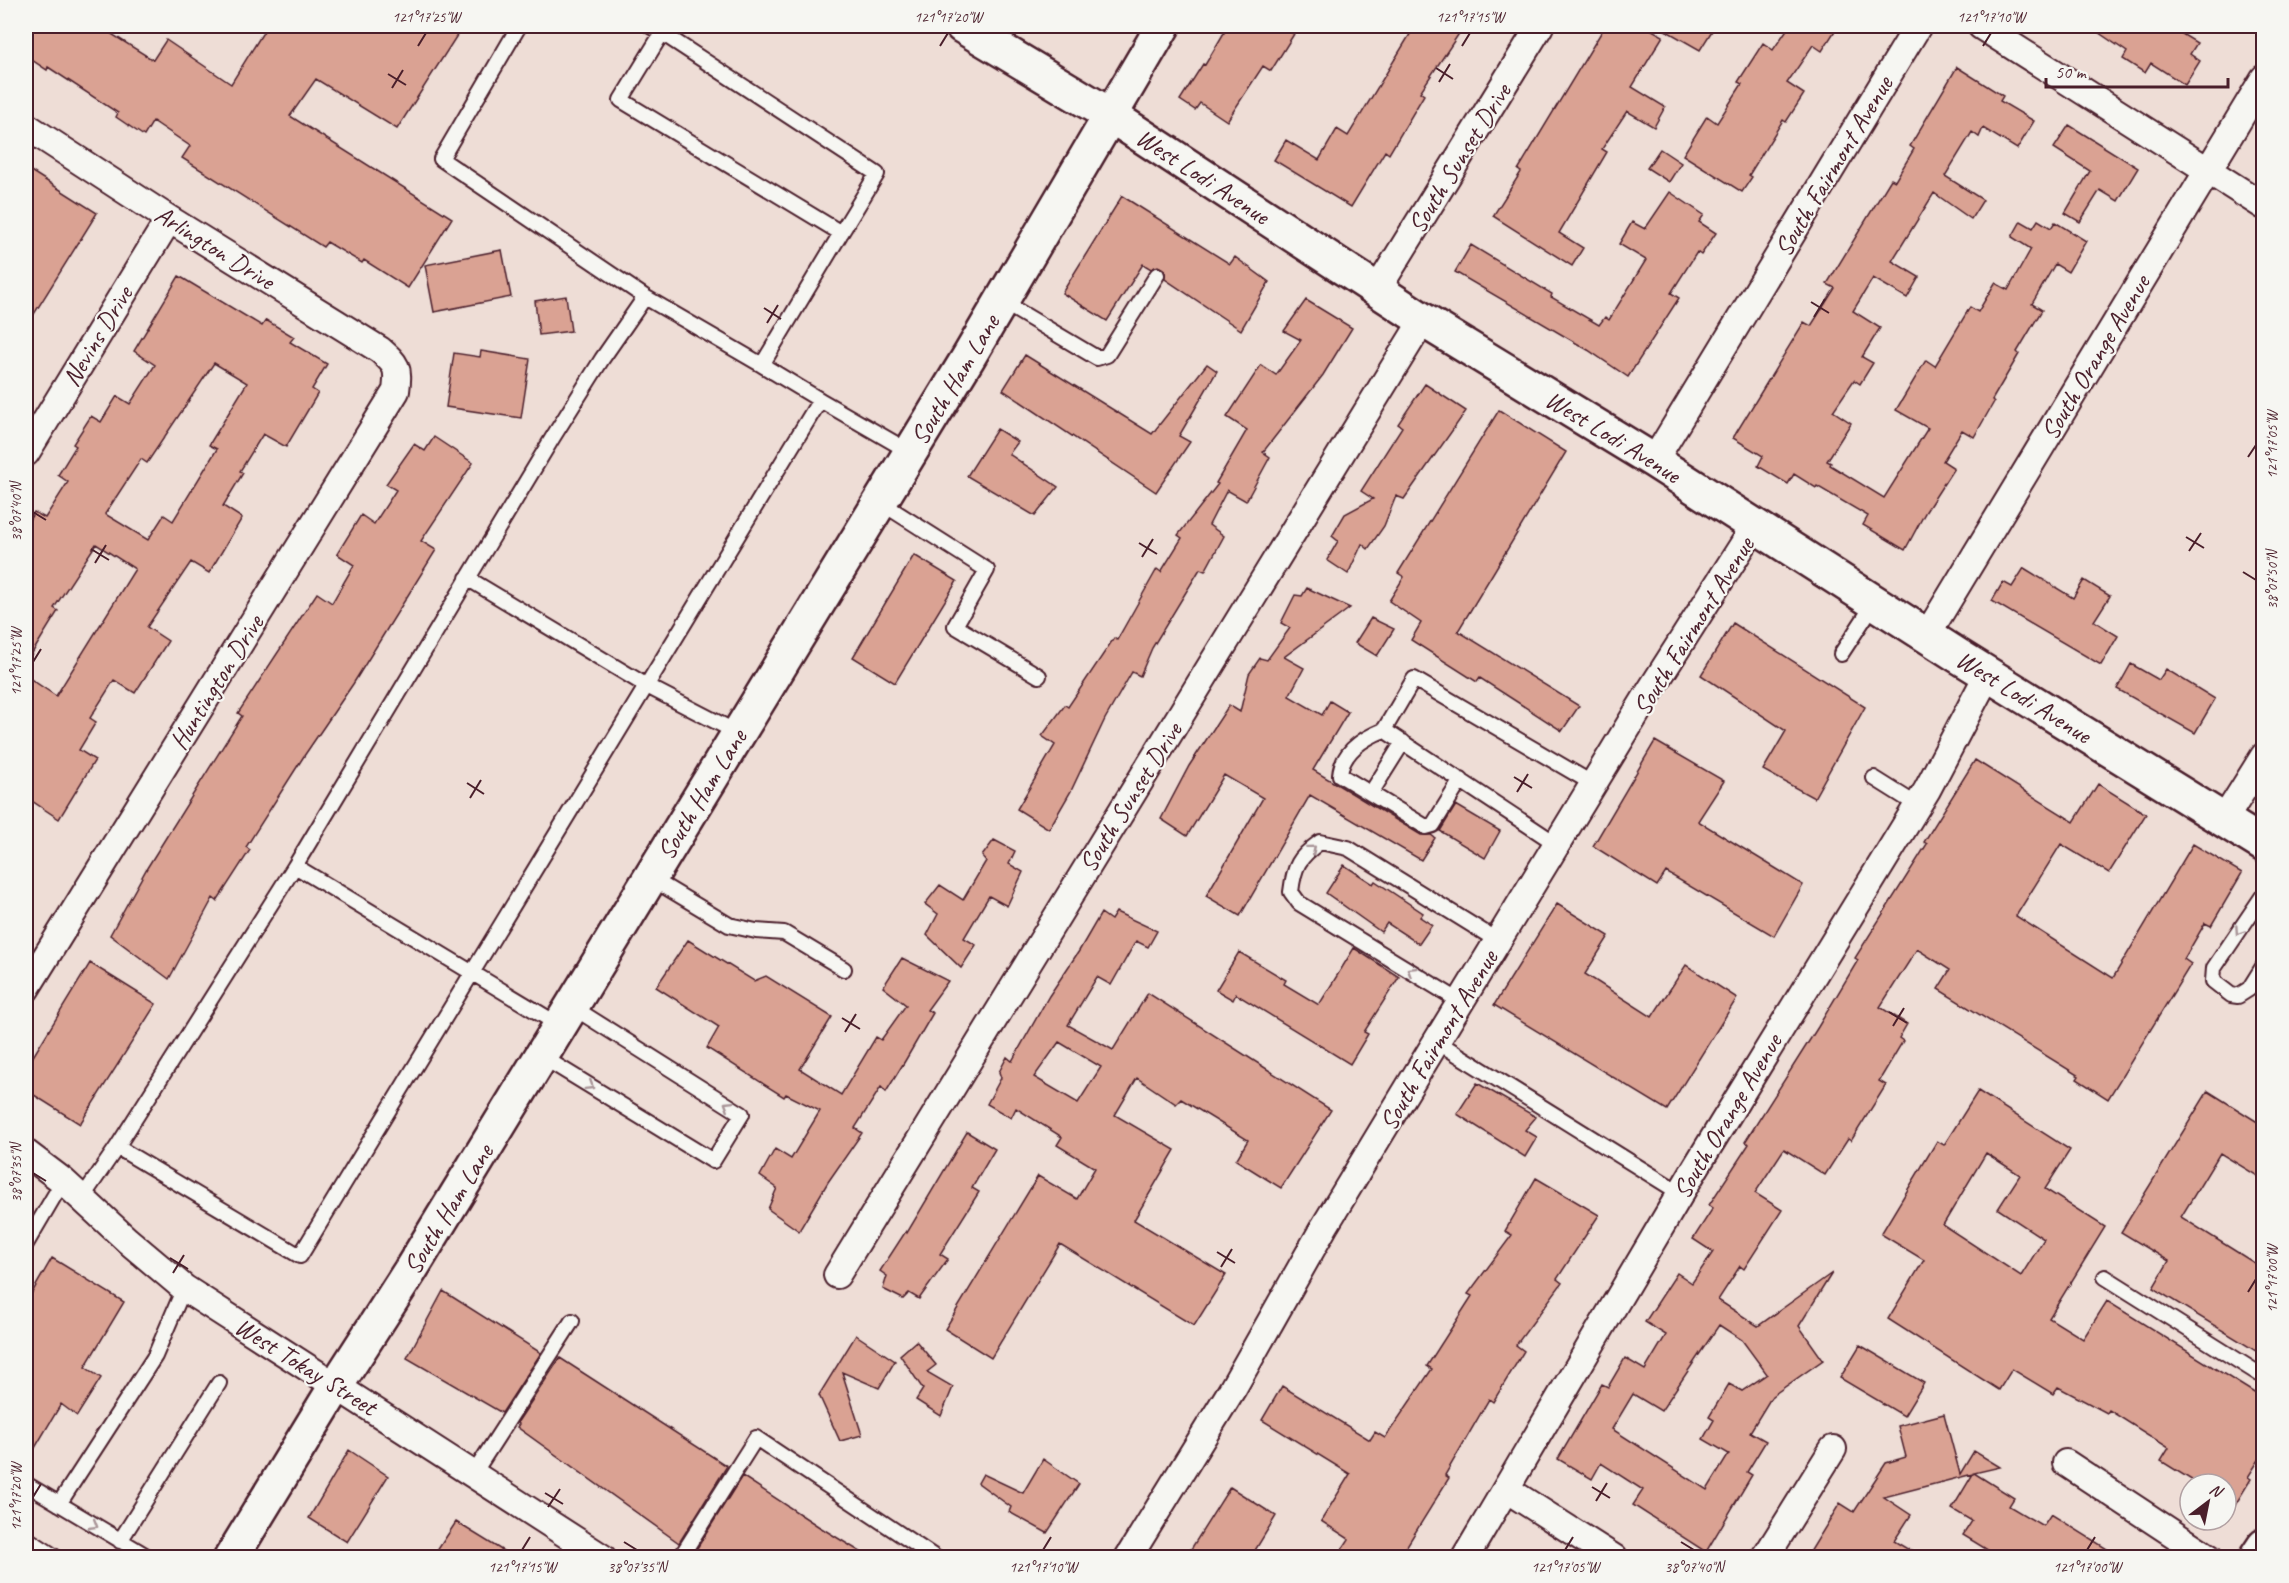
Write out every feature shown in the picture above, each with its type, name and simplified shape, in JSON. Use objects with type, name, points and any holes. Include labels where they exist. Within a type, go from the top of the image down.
[{"type":"main road","name":"West Lodi Avenue","points":[[962,26],[1110,115],[1423,320],[1654,461],[1988,674],[2264,845]]},
{"type":"main road","name":"South Ham Lane","points":[[231,1557],[410,1271],[880,502],[1002,301],[1163,26]]},
{"type":"main road","points":[[2256,1557],[2264,1546]]},
{"type":"street","name":"South Sunset Drive","points":[[1377,290],[1540,26]]},
{"type":"street","name":"South Fairmont Avenue","points":[[1654,461],[1918,26]]},
{"type":"street","points":[[1981,26],[2264,206]]},
{"type":"street","name":"South Orange Avenue","points":[[1927,635],[2264,78]]},
{"type":"street","name":"Arlington Drive","points":[[26,126],[169,219],[380,350],[395,363],[399,372]]},
{"type":"street","name":"Nevins Drive","points":[[26,453],[169,219]]},
{"type":"street","name":"South Sunset Drive","points":[[837,1275],[1423,320]]},
{"type":"street","name":"Huntington Drive","points":[[26,989],[396,391],[399,372]]},
{"type":"street","name":"South Fairmont Avenue","points":[[1128,1557],[1233,1388],[1324,1227],[1436,1041],[1595,785],[1650,691],[1755,526]]},
{"type":"street","name":"South Orange Avenue","points":[[1465,1557],[1680,1192],[1917,805],[1988,674]]},
{"type":"street","points":[[2224,820],[2264,756]]},
{"type":"street","name":"West Tokay Street","points":[[26,1153],[63,1181],[127,1240],[184,1288],[603,1557]]},
{"type":"street","points":[[1765,1557],[1833,1449]]},
{"type":"street","points":[[2066,1463],[2210,1557]]},
{"type":"street","points":[[1506,1489],[1614,1557]]},
{"type":"lane","points":[[519,26],[441,159],[645,297],[910,452]]},
{"type":"lane","points":[[762,365],[877,174],[656,29],[621,100],[841,233]]},
{"type":"lane","points":[[1002,301],[1097,358],[1107,355],[1157,275]]},
{"type":"lane","points":[[82,1198],[117,1148],[295,866],[467,578],[584,388],[645,297]]},
{"type":"lane","points":[[117,1148],[300,1256],[820,400]]},
{"type":"lane","points":[[880,502],[987,570],[955,626],[1039,676]]},
{"type":"lane","points":[[467,578],[647,686],[738,733]]},
{"type":"lane","points":[[1841,654],[1875,602]]},
{"type":"lane","points":[[1461,780],[1433,825],[1426,827],[1340,775],[1341,766],[1364,738],[1384,730],[1414,679],[1595,785]]},
{"type":"lane","points":[[1384,730],[1558,845]]},
{"type":"lane","points":[[1371,793],[1403,742]]},
{"type":"lane","points":[[1874,778],[1917,805]]},
{"type":"lane","points":[[1461,1002],[1299,903],[1291,892],[1294,871],[1307,851],[1320,842],[1348,848],[1498,941]]},
{"type":"lane","points":[[295,866],[471,973],[565,1015],[742,1114],[713,1161],[541,1056]]},
{"type":"lane","points":[[649,877],[729,926],[784,933],[844,969]]},
{"type":"lane","points":[[2264,894],[2214,968],[2213,981],[2230,995],[2238,996],[2248,989],[2264,965]]},
{"type":"lane","points":[[1436,1041],[1680,1192]]},
{"type":"lane","points":[[27,1238],[63,1181]]},
{"type":"lane","points":[[2105,1277],[2264,1377]]},
{"type":"lane","points":[[59,1504],[155,1356],[184,1288]]},
{"type":"lane","points":[[474,1473],[572,1321]]},
{"type":"lane","points":[[120,1541],[219,1383]]},
{"type":"lane","points":[[680,1557],[756,1438],[936,1557]]},
{"type":"lane","points":[[26,1484],[145,1555]]},
{"type":"lane","points":[[26,1538],[57,1557]]},
{"type":"building","points":[[26,26],[99,26],[153,60],[166,40],[231,84],[267,26],[463,26],[397,129],[316,79],[290,116],[452,218],[408,288],[364,260],[362,263],[327,242],[323,247],[182,158],[190,146],[153,121],[144,136],[116,117],[118,113],[48,67],[47,70],[26,56]]},
{"type":"building","points":[[1228,26],[1280,26],[1294,34],[1271,71],[1263,66],[1227,121],[1200,103],[1195,110],[1180,100],[1203,64],[1205,65]]},
{"type":"building","points":[[1415,26],[1464,26],[1420,92],[1424,95],[1389,154],[1385,151],[1351,207],[1274,160],[1286,140],[1319,160],[1337,129],[1348,136]]},
{"type":"building","points":[[1605,26],[1645,26],[1663,36],[1632,87],[1665,107],[1654,127],[1627,111],[1602,149],[1607,152],[1559,233],[1583,248],[1572,266],[1493,216],[1521,172],[1518,170]]},
{"type":"building","points":[[1658,26],[1715,26],[1700,50]]},
{"type":"building","points":[[1784,26],[1838,26],[1822,51],[1813,45],[1787,83],[1804,94],[1786,122],[1783,120],[1749,175],[1752,177],[1742,192],[1683,155],[1707,116],[1717,123],[1742,84],[1738,82],[1763,43],[1773,50],[1788,28]]},
{"type":"building","points":[[2089,26],[2169,26],[2197,43],[2190,54],[2200,61],[2185,85],[2151,63],[2145,73],[2123,59],[2127,52]]},
{"type":"building","points":[[1957,67],[2003,96],[2000,101],[2034,121],[2017,149],[1983,128],[1979,137],[1972,132],[1945,176],[1983,200],[1971,219],[1934,193],[1892,261],[1919,277],[1907,298],[1873,278],[1853,311],[1880,328],[1862,357],[1873,363],[1860,384],[1854,380],[1833,411],[1851,423],[1827,461],[1831,463],[1830,465],[1884,498],[1928,428],[1896,410],[1926,360],[1935,366],[1970,307],[1978,312],[1995,283],[2008,290],[2031,249],[2012,237],[2021,221],[2033,228],[2038,220],[2051,228],[2055,222],[2086,241],[2068,272],[2055,264],[2032,304],[2042,310],[2017,352],[2019,354],[1992,400],[1994,402],[1974,437],[1962,430],[1943,461],[1954,468],[1925,513],[1905,550],[1863,525],[1868,516],[1817,486],[1816,488],[1794,474],[1788,484],[1758,466],[1763,456],[1733,438],[1804,322],[1811,326],[1835,288],[1827,284],[1891,179],[1895,181],[1914,149],[1910,146]]},
{"type":"building","points":[[2069,125],[2138,168],[2118,201],[2100,190],[2080,222],[2065,213],[2090,171],[2054,148]]},
{"type":"building","points":[[1660,149],[1681,163],[1669,182],[1647,168]]},
{"type":"building","points":[[26,168],[97,213],[26,327]]},
{"type":"building","points":[[1670,192],[1704,215],[1699,222],[1716,233],[1701,255],[1697,252],[1671,293],[1679,298],[1628,377],[1588,350],[1455,272],[1471,245],[1599,325],[1605,317],[1609,320],[1646,260],[1619,244],[1632,222],[1645,229]]},
{"type":"building","points":[[1122,196],[1230,264],[1235,257],[1269,282],[1241,330],[1165,279],[1165,270],[1158,266],[1151,269],[1143,264],[1107,321],[1062,293]]},
{"type":"building","points":[[502,250],[511,297],[434,312],[425,265]]},
{"type":"building","points":[[179,276],[262,326],[266,320],[294,337],[290,342],[327,364],[312,389],[318,393],[286,447],[263,434],[240,471],[243,473],[223,506],[242,518],[209,573],[191,562],[147,627],[168,641],[135,693],[114,680],[90,718],[96,722],[79,750],[95,760],[59,819],[26,797],[26,676],[56,696],[135,569],[96,544],[54,608],[58,611],[26,663],[26,525],[34,512],[45,518],[68,482],[58,475],[76,446],[73,444],[91,416],[101,422],[117,396],[130,404],[155,365],[134,351]],"holes":[[[214,363],[247,383],[209,445],[217,449],[173,521],[164,515],[148,540],[105,514],[141,459],[147,463]]]},
{"type":"building","points":[[566,296],[571,331],[539,335],[535,301]]},
{"type":"building","points":[[1306,300],[1352,328],[1323,375],[1263,452],[1270,457],[1246,501],[1227,490],[1209,525],[1224,536],[1205,571],[1200,569],[1152,648],[1140,676],[1132,672],[1105,719],[1071,791],[1049,829],[1017,809],[1055,745],[1042,736],[1065,705],[1068,707],[1114,638],[1117,640],[1157,569],[1161,572],[1182,538],[1178,535],[1218,484],[1216,483],[1247,430],[1227,417],[1261,365],[1276,375],[1301,340],[1284,331]]},
{"type":"building","points":[[481,351],[530,359],[521,418],[446,407],[454,353],[480,357]]},
{"type":"building","points":[[1025,355],[1152,434],[1207,364],[1217,371],[1179,436],[1190,442],[1156,492],[1003,390]]},
{"type":"building","points":[[1425,384],[1466,411],[1404,499],[1396,496],[1384,526],[1368,549],[1362,544],[1348,574],[1327,560],[1338,541],[1332,536],[1345,514],[1373,499],[1361,491],[1402,427],[1398,424]]},
{"type":"building","points":[[1499,410],[1566,452],[1458,631],[1579,706],[1562,731],[1480,678],[1477,682],[1411,640],[1421,623],[1389,601],[1404,577],[1398,573]]},
{"type":"building","points":[[997,429],[1018,442],[1009,454],[1058,487],[1035,516],[967,476]]},
{"type":"building","points":[[434,437],[473,463],[421,541],[436,550],[353,684],[246,847],[250,850],[217,901],[213,898],[169,979],[110,935],[147,868],[242,716],[238,713],[317,593],[332,603],[354,565],[337,554],[361,515],[374,524],[396,490],[386,484],[414,444],[425,451]]},
{"type":"building","points":[[914,555],[957,581],[895,683],[853,657]]},
{"type":"building","points":[[2024,568],[2073,598],[2084,580],[2110,596],[2094,621],[2118,636],[2101,665],[1992,601],[2003,582],[2012,587]]},
{"type":"building","points":[[1307,588],[1350,608],[1284,657],[1304,668],[1289,696],[1322,715],[1330,701],[1348,712],[1313,770],[1421,835],[1431,835],[1435,838],[1421,860],[1310,795],[1240,916],[1206,896],[1263,798],[1224,775],[1187,836],[1161,819],[1189,766],[1229,705],[1240,712],[1249,674],[1260,658],[1267,660],[1290,628],[1281,623],[1295,595],[1302,596]]},
{"type":"building","points":[[1371,618],[1394,629],[1377,656],[1355,643]]},
{"type":"building","points":[[1733,623],[1865,707],[1814,798],[1763,770],[1786,731],[1701,675]]},
{"type":"building","points":[[2131,664],[2159,680],[2166,669],[2215,699],[2195,733],[2117,689]]},
{"type":"building","points":[[1655,741],[1724,781],[1698,821],[1803,885],[1774,936],[1666,872],[1657,886],[1593,846]]},
{"type":"building","points":[[1975,760],[2074,822],[2098,784],[2146,814],[2109,873],[2061,844],[2016,916],[2113,978],[2193,844],[2242,873],[2211,926],[2205,923],[2184,959],[2191,964],[2108,1099],[2077,1079],[2079,1076],[1938,989],[1950,970],[1917,949],[1880,1007],[1907,1024],[1899,1038],[1903,1041],[1879,1081],[1886,1085],[1851,1141],[1848,1139],[1825,1175],[1784,1149],[1755,1193],[1782,1210],[1744,1269],[1740,1266],[1718,1300],[1758,1326],[1832,1273],[1799,1326],[1823,1360],[1772,1396],[1750,1432],[1766,1441],[1747,1472],[1752,1475],[1706,1552],[1633,1505],[1643,1490],[1601,1463],[1592,1479],[1558,1459],[1602,1384],[1608,1387],[1625,1358],[1645,1370],[1666,1335],[1645,1322],[1677,1273],[1692,1283],[1713,1252],[1693,1239],[1713,1208],[1709,1205],[1749,1144],[1745,1142],[1818,1027],[1858,960],[1855,958],[1927,844],[1924,842]],"holes":[[[1719,1325],[1742,1340],[1767,1374],[1742,1391],[1729,1384],[1709,1417],[1714,1420],[1703,1439],[1729,1454],[1707,1490],[1612,1429],[1633,1394],[1661,1411]]]},
{"type":"building","points":[[1456,805],[1500,831],[1485,858],[1440,831]]},
{"type":"building","points":[[994,840],[1015,851],[1009,864],[1023,872],[1007,906],[989,896],[964,938],[976,945],[961,968],[927,935],[938,914],[925,904],[940,885],[963,900],[986,861],[982,856]]},
{"type":"building","points":[[1344,865],[1373,884],[1375,881],[1423,913],[1420,917],[1432,925],[1419,944],[1387,923],[1381,932],[1326,893]]},
{"type":"building","points":[[1557,904],[1609,936],[1585,974],[1652,1017],[1686,965],[1737,998],[1667,1110],[1494,1005]]},
{"type":"building","points":[[1116,912],[1157,931],[1148,947],[1136,941],[1111,985],[1097,977],[1068,1025],[1113,1050],[1148,993],[1331,1110],[1281,1188],[1236,1160],[1248,1140],[1181,1099],[1176,1104],[1137,1078],[1115,1115],[1175,1150],[1134,1220],[1226,1275],[1194,1326],[1060,1244],[991,1358],[945,1329],[1038,1176],[1077,1199],[1095,1168],[1057,1145],[1062,1137],[1016,1108],[1011,1118],[987,1104],[1001,1078],[999,1072],[1007,1057],[1012,1061],[1101,913],[1111,920]],"holes":[[[1059,1042],[1101,1067],[1078,1103],[1034,1077]]]},
{"type":"building","points":[[688,940],[754,981],[766,976],[832,1017],[800,1069],[841,1095],[876,1037],[881,1040],[906,1005],[883,987],[902,958],[948,981],[927,1010],[933,1013],[886,1092],[881,1087],[855,1128],[862,1133],[828,1182],[799,1231],[768,1209],[777,1188],[760,1176],[775,1149],[791,1159],[820,1111],[786,1094],[784,1097],[707,1048],[719,1027],[656,987]]},
{"type":"building","points":[[1354,948],[1399,977],[1364,1032],[1368,1034],[1350,1064],[1236,994],[1233,1000],[1216,990],[1239,952],[1286,980],[1284,984],[1319,1005]]},
{"type":"building","points":[[90,963],[156,1004],[80,1124],[26,1090],[26,1068]]},
{"type":"building","points":[[1477,1083],[1536,1117],[1525,1130],[1537,1137],[1525,1157],[1457,1114]]},
{"type":"building","points":[[1978,1091],[2070,1150],[2045,1189],[2105,1227],[2049,1318],[2083,1339],[2107,1301],[2264,1399],[2264,1452],[2248,1477],[2251,1479],[2238,1500],[2238,1472],[2179,1472],[2161,1461],[2169,1448],[2109,1410],[2107,1413],[2058,1387],[2053,1394],[2012,1369],[1999,1390],[1888,1319],[1924,1260],[1881,1234],[1937,1141],[1944,1145]],"holes":[[[1986,1153],[2020,1175],[1998,1209],[2044,1239],[2021,1276],[1943,1225]]]},
{"type":"building","points":[[2208,1091],[2264,1126],[2264,1180],[2220,1153],[2181,1217],[2264,1269],[2264,1356],[2153,1288],[2169,1261],[2121,1232]]},
{"type":"building","points":[[967,1132],[995,1149],[972,1188],[979,1192],[940,1254],[948,1259],[919,1299],[909,1293],[903,1299],[883,1289],[887,1276],[880,1271],[906,1231],[907,1233]]},
{"type":"building","points":[[1536,1178],[1599,1215],[1557,1279],[1562,1283],[1516,1345],[1524,1351],[1493,1402],[1489,1399],[1445,1475],[1449,1478],[1400,1557],[1337,1557],[1349,1539],[1321,1521],[1350,1474],[1262,1420],[1282,1386],[1370,1440],[1375,1432],[1385,1438],[1432,1369],[1427,1366],[1472,1296],[1468,1294],[1512,1235],[1505,1231]]},
{"type":"building","points":[[52,1258],[124,1302],[85,1367],[101,1378],[77,1416],[61,1404],[26,1463],[26,1303]]},
{"type":"building","points":[[443,1291],[541,1353],[502,1413],[407,1358]]},
{"type":"building","points":[[856,1335],[895,1361],[879,1388],[842,1372],[862,1435],[840,1441],[819,1395]]},
{"type":"building","points":[[916,1341],[936,1365],[927,1372],[953,1387],[941,1416],[916,1400],[923,1389],[900,1355]]},
{"type":"building","points":[[1860,1345],[1924,1383],[1904,1416],[1840,1378]]},
{"type":"building","points":[[560,1358],[727,1466],[679,1543],[517,1427],[519,1424],[517,1423]]},
{"type":"building","points":[[1944,1414],[1960,1474],[1974,1451],[2000,1467],[1974,1473],[2014,1498],[2009,1506],[2043,1526],[2051,1514],[2120,1557],[1999,1557],[1963,1535],[1972,1521],[1952,1509],[1973,1474],[1884,1497],[1911,1515],[1894,1541],[1921,1557],[1868,1557],[1856,1550],[1851,1557],[1807,1557],[1840,1503],[1854,1512],[1886,1463],[1906,1457],[1898,1426]]},
{"type":"building","points":[[349,1450],[388,1476],[347,1542],[309,1518]]},
{"type":"building","points":[[1043,1459],[1079,1484],[1047,1533],[1009,1512],[1011,1507],[978,1483],[983,1474],[1023,1493]]},
{"type":"building","points":[[742,1476],[869,1557],[701,1557],[694,1553]]},
{"type":"building","points":[[1230,1487],[1276,1516],[1251,1557],[1186,1557]]},
{"type":"building","points":[[456,1522],[513,1557],[433,1557]]}]
